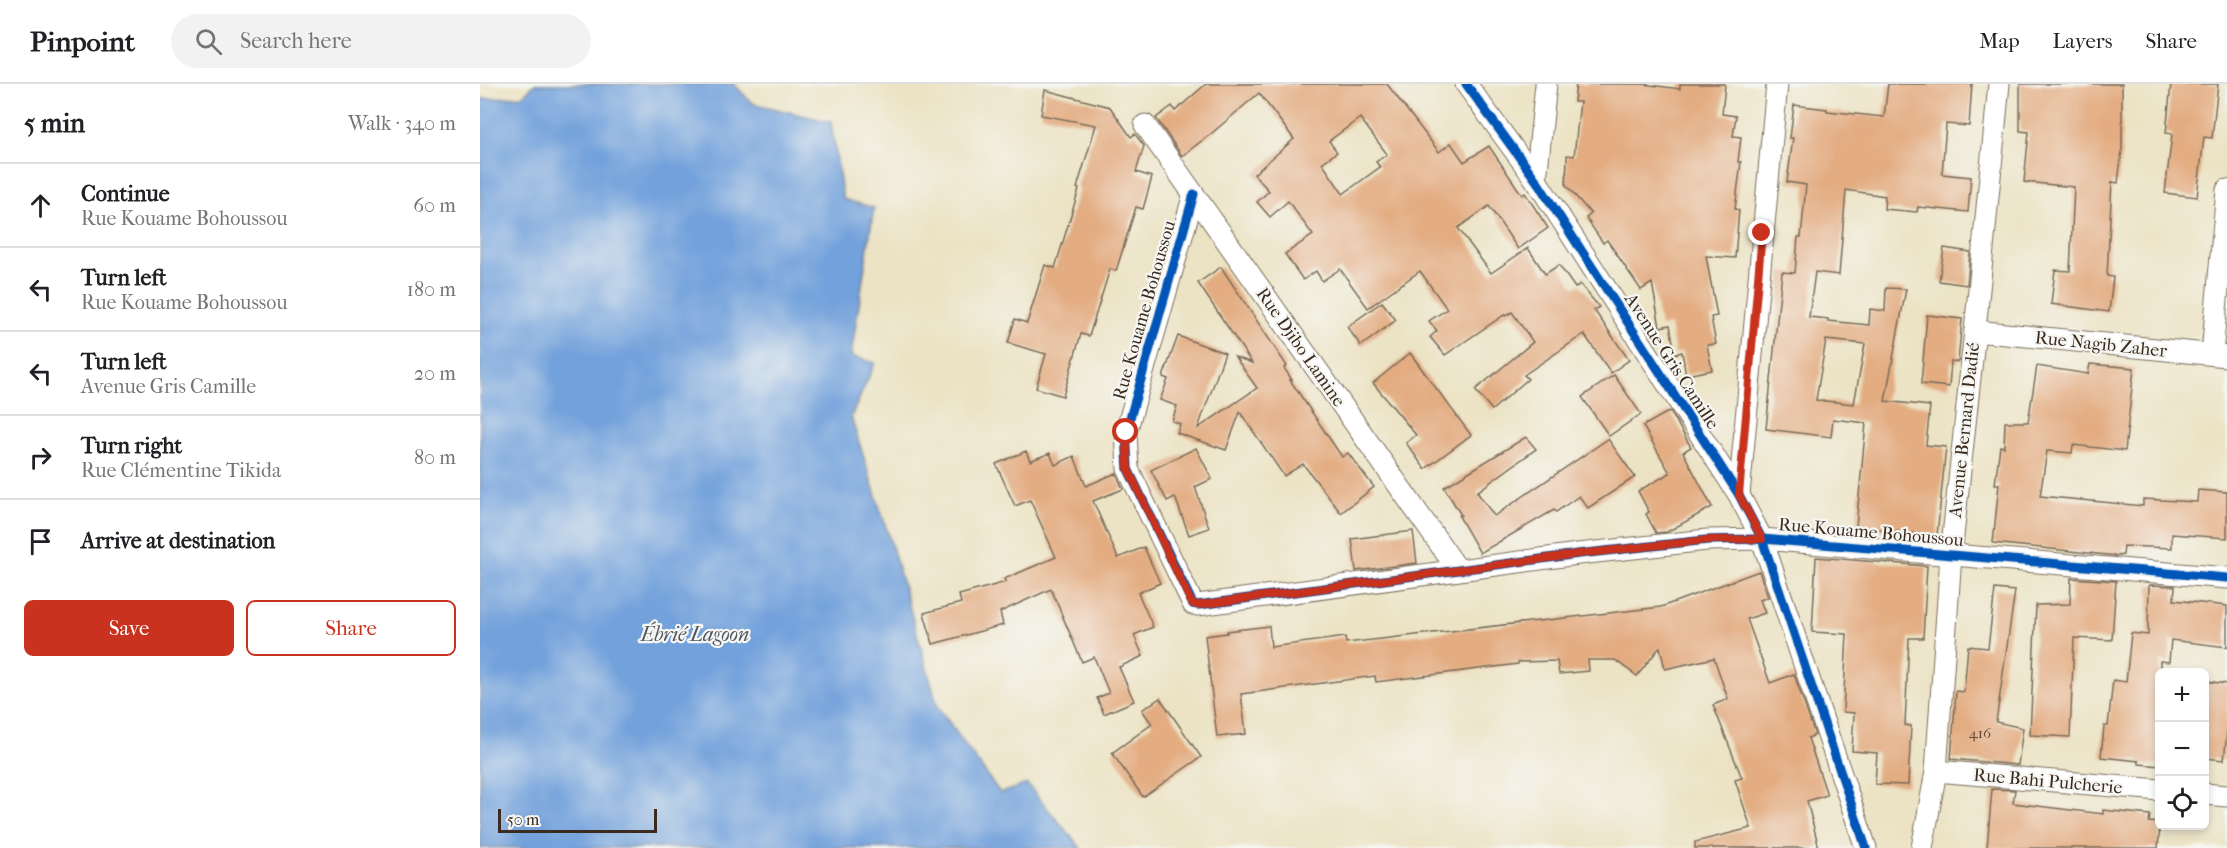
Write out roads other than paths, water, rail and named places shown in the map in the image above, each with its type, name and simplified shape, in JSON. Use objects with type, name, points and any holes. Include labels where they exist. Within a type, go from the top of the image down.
[{"type":"street","name":"Avenue Gris Camille","points":[[1466,84],[1536,180],[1739,495],[1762,539],[1866,848]]},
{"type":"street","points":[[1536,180],[1546,84]]},
{"type":"street","points":[[1739,495],[1777,84]]},
{"type":"street","name":"Avenue Bernard Dadié","points":[[1922,848],[1936,771],[1951,555],[1999,84]]},
{"type":"street","name":"Rue Djibo Lamine","points":[[1145,125],[1458,570]]},
{"type":"street","points":[[2219,355],[2227,190]]},
{"type":"street","name":"Rue Kouame Bohoussou","points":[[1194,195],[1126,432],[1125,446],[1128,469],[1193,604],[1578,554],[1707,540],[1762,539],[2227,578]]},
{"type":"street","name":"Rue Nagib Zaher","points":[[1975,331],[2219,355]]},
{"type":"street","name":"Rue Bahi Pulcherie","points":[[1936,771],[2155,790]]},
{"type":"street","points":[[2209,794],[2227,796]]},
{"type":"water","name":"Ébrié Lagoon","points":[[535,84],[734,84],[752,103],[831,122],[843,199],[874,208],[851,356],[875,363],[851,417],[891,543],[938,707],[1000,793],[1027,784],[1081,848],[480,848],[480,99],[522,96]]}]
